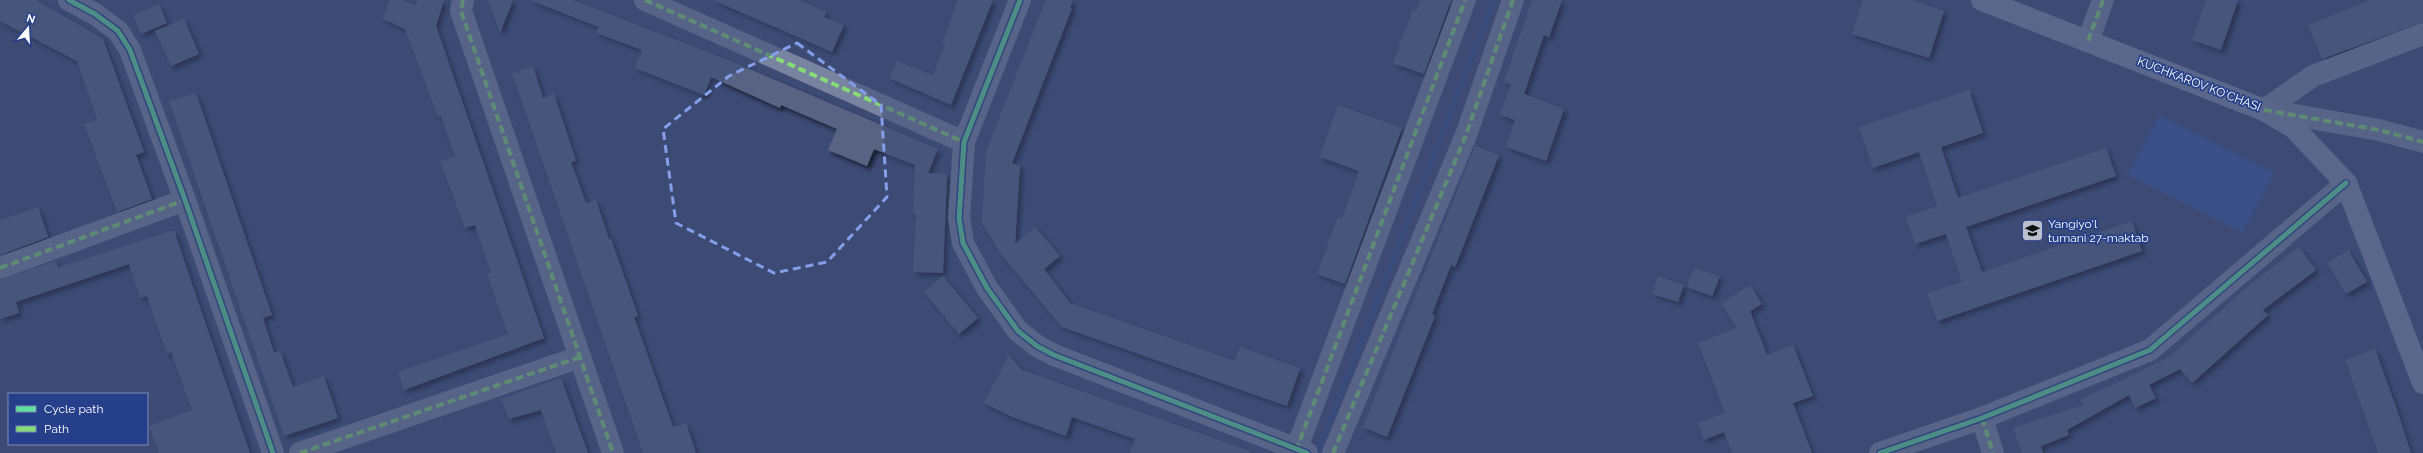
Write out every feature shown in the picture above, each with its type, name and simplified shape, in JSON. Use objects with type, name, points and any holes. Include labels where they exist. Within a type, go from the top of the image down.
[{"type":"main road","name":"KUCHKAROV KO'CHASI","points":[[1982,0],[2264,110]]},
{"type":"main road","points":[[2264,110],[2293,127],[2346,183],[2423,383]]},
{"type":"street","points":[[69,0],[95,14],[118,31],[130,50],[185,200],[273,453]]},
{"type":"street","points":[[463,0],[461,11],[614,453]]},
{"type":"street","points":[[645,0],[964,142]]},
{"type":"street","points":[[1020,0],[964,142],[959,218],[963,243],[987,288],[1018,331],[1037,346],[1054,355],[1300,451],[1465,0]]},
{"type":"street","points":[[1333,453],[1466,135],[1513,0]]},
{"type":"street","points":[[2088,41],[2103,0]]},
{"type":"street","points":[[2264,110],[2313,76],[2423,34]]},
{"type":"street","name":"KUCHKAROV KO'CHASI","points":[[2264,110],[2379,130],[2423,142]]},
{"type":"street","points":[[1880,453],[1982,418],[2150,350],[2346,183]]},
{"type":"street","points":[[0,268],[185,200]]},
{"type":"street","points":[[300,453],[580,357]]},
{"type":"street","points":[[1982,418],[1993,453]]},
{"type":"highlighted area","points":[[797,43],[881,105],[887,197],[827,262],[774,273],[676,223],[663,129],[729,76]]},
{"type":"shaded area","points":[[2159,115],[2274,173],[2243,233],[2128,175]]},
{"type":"building","points":[[0,0],[36,0],[103,39],[144,152],[136,155],[152,199],[117,212],[84,124],[97,120],[77,61],[0,21]]},
{"type":"building","points":[[390,0],[402,0],[415,5],[417,0],[444,0],[436,26],[544,338],[404,390],[398,372],[508,334],[487,274],[491,273],[475,225],[465,228],[440,161],[455,156],[441,116],[438,117],[405,29],[383,19]]},
{"type":"building","points":[[488,0],[513,0],[500,33]]},
{"type":"building","points":[[530,0],[573,0],[723,58],[938,149],[928,173],[947,174],[943,273],[913,272],[916,214],[913,214],[915,165],[874,149],[867,166],[828,150],[837,129],[781,105],[780,108],[711,77],[704,95],[635,68],[642,50],[597,33],[599,27]]},
{"type":"building","points":[[713,0],[799,0],[826,12],[824,17],[844,25],[832,52]]},
{"type":"building","points":[[958,0],[993,0],[951,105],[889,78],[897,61],[933,75],[945,45],[942,44]]},
{"type":"building","points":[[1046,0],[1073,0],[1070,8],[1072,8],[1012,163],[1020,166],[1015,244],[1035,227],[1060,256],[1044,269],[1070,303],[1235,361],[1240,347],[1300,368],[1287,406],[1062,327],[1001,254],[982,223],[986,152]]},
{"type":"building","points":[[1420,0],[1451,0],[1424,74],[1393,63],[1413,10],[1416,11]]},
{"type":"building","points":[[1532,0],[1562,0],[1549,37],[1544,35],[1524,94],[1564,109],[1546,161],[1506,147],[1515,120],[1500,115],[1511,84],[1504,82]]},
{"type":"building","points":[[1863,0],[1911,0],[1944,11],[1929,58],[1852,34]]},
{"type":"building","points":[[2206,0],[2238,0],[2221,50],[2192,40]]},
{"type":"building","points":[[2370,0],[2423,0],[2423,22],[2322,59],[2308,25]]},
{"type":"building","points":[[159,4],[167,23],[141,34],[133,16]]},
{"type":"building","points":[[184,19],[199,54],[171,66],[155,31]]},
{"type":"building","points":[[533,66],[543,98],[554,94],[576,161],[571,162],[586,203],[596,200],[638,316],[634,317],[673,427],[686,423],[696,453],[643,453],[512,73]]},
{"type":"building","points":[[1969,90],[1983,133],[1941,147],[1958,198],[2106,148],[2116,176],[1966,227],[1982,272],[2132,221],[2142,251],[1937,321],[1927,293],[1962,282],[1946,234],[1915,244],[1906,217],[1937,206],[1919,152],[1873,168],[1859,127]]},
{"type":"building","points":[[196,93],[272,315],[263,318],[274,353],[280,351],[293,387],[324,376],[338,418],[284,436],[169,101]]},
{"type":"building","points":[[1338,105],[1402,128],[1345,284],[1317,274],[1338,217],[1342,219],[1359,171],[1320,157]]},
{"type":"building","points":[[1475,146],[1499,155],[1455,267],[1451,265],[1432,314],[1435,316],[1387,437],[1363,427]]},
{"type":"building","points":[[38,207],[48,237],[0,255],[0,220]]},
{"type":"building","points":[[174,230],[250,453],[159,453],[149,426],[192,410],[171,352],[167,354],[147,296],[140,298],[129,264],[16,302],[19,313],[0,319],[0,280],[56,261],[58,268]]},
{"type":"building","points":[[2299,247],[2316,270],[2263,310],[2268,315],[2192,383],[2180,369],[2149,385],[2156,398],[2135,408],[2129,395],[2067,430],[2069,435],[2041,446],[2043,453],[2022,453],[2013,428],[2083,405],[2080,400],[2168,358],[2253,282]]},
{"type":"building","points":[[2348,250],[2367,282],[2346,294],[2327,263]]},
{"type":"building","points":[[1694,268],[1720,276],[1712,296],[1687,287]]},
{"type":"building","points":[[943,276],[978,318],[959,334],[924,292]]},
{"type":"building","points":[[1658,276],[1684,285],[1678,302],[1652,294]]},
{"type":"building","points":[[1750,285],[1762,304],[1750,311],[1767,355],[1793,345],[1813,396],[1793,403],[1812,453],[1732,453],[1724,432],[1704,440],[1698,423],[1725,413],[1698,343],[1737,328],[1721,303]]},
{"type":"building","points":[[2375,349],[2411,453],[2378,453],[2345,360]]},
{"type":"building","points":[[1009,355],[1022,370],[1250,451],[1250,453],[1130,453],[1135,439],[1072,417],[1066,436],[1010,416],[984,403]]},
{"type":"building","points":[[561,378],[588,453],[556,453],[541,410],[509,419],[501,399]]},
{"type":"waterway","points":[[1318,453],[1494,0]]},
{"type":"marked path","points":[[463,0],[461,11],[613,453]]},
{"type":"marked path","points":[[645,0],[964,142]]},
{"type":"marked path","points":[[1296,451],[1465,0]]},
{"type":"marked path","points":[[1333,453],[1466,135],[1513,0]]},
{"type":"marked path","points":[[2088,41],[2103,0]]},
{"type":"marked path","points":[[2264,110],[2379,130],[2423,142]]},
{"type":"marked path","points":[[0,268],[185,200]]},
{"type":"marked path","points":[[300,453],[580,357]]},
{"type":"marked path","points":[[1982,418],[1993,453]]},
{"type":"cycle path","points":[[69,0],[95,14],[118,31],[130,50],[185,200],[273,453]]},
{"type":"cycle path","points":[[1020,0],[964,142],[959,218],[963,243],[987,288],[1018,331],[1037,346],[1054,355],[1307,453]]},
{"type":"cycle path","points":[[1880,453],[1982,418],[2150,350],[2346,183]]},
{"type":"place","name":"Yangiyo'l tumani 27-maktab","points":[[2033,231]]}]
